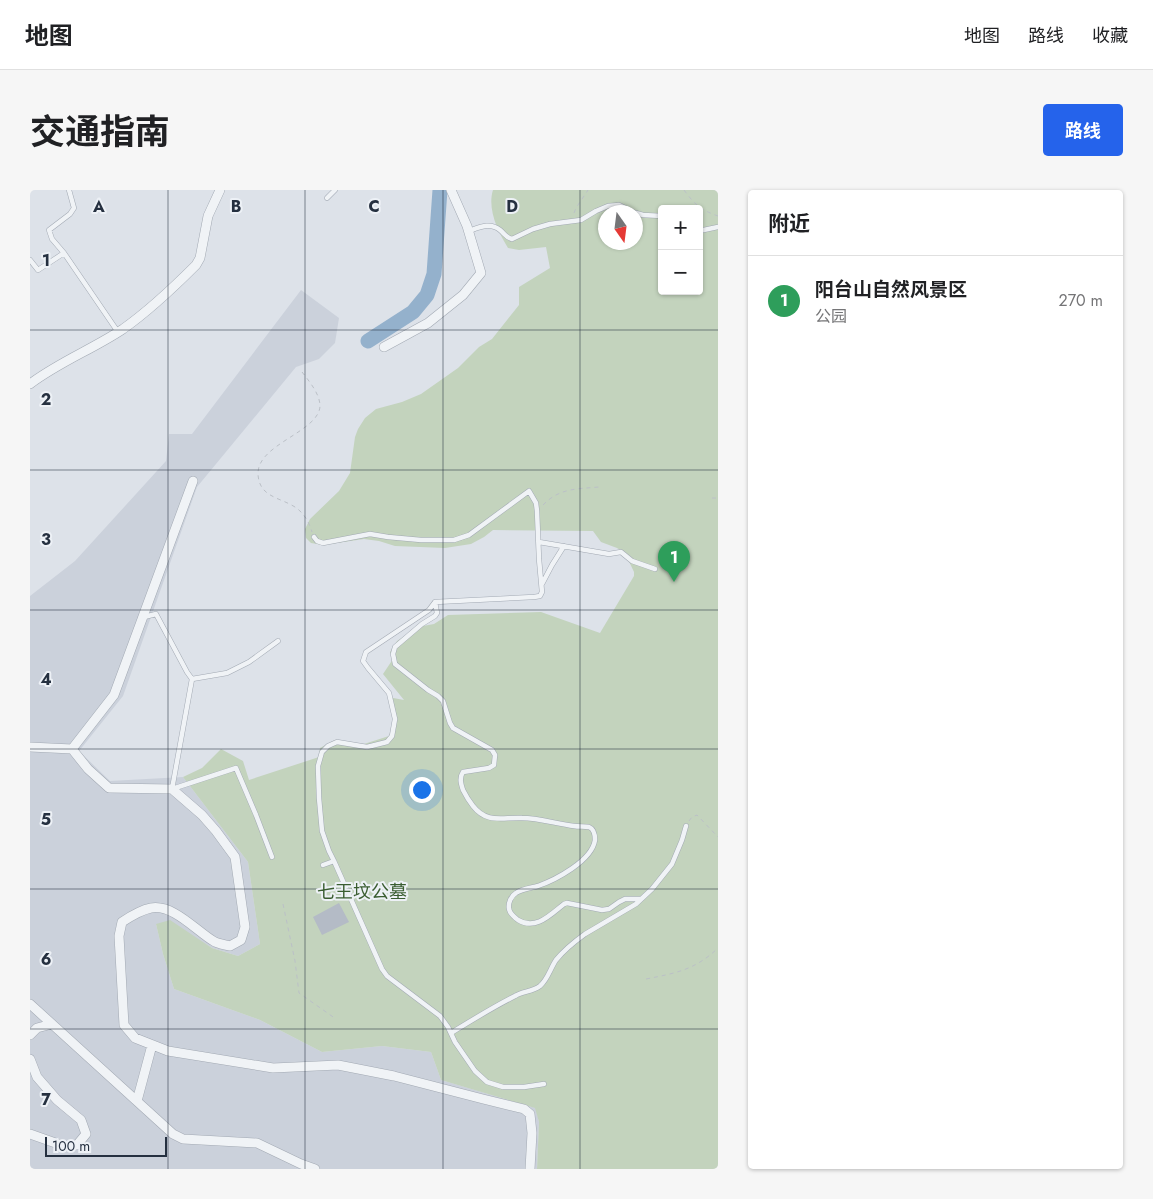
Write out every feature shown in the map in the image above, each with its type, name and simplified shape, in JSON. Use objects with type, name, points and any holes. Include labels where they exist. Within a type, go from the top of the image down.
[{"type":"street","points":[[30,384],[56,366],[118,332],[155,306],[196,265],[200,258],[208,216],[220,190]]},
{"type":"street","points":[[384,347],[428,323],[463,295],[482,273],[469,231],[452,190]]},
{"type":"street","points":[[72,748],[114,695],[193,481]]},
{"type":"street","points":[[30,747],[72,748]]},
{"type":"street","points":[[72,748],[88,769],[109,788],[172,789],[216,831],[235,857],[245,927],[240,940],[230,946],[216,943],[185,920],[165,909],[152,908],[133,915],[122,922],[119,936],[124,1025],[135,1038],[168,1051],[272,1068],[338,1065],[394,1076],[524,1109],[530,1114],[532,1133],[530,1169]]},
{"type":"street","points":[[30,1004],[173,1134],[183,1139],[257,1143],[315,1169]]},
{"type":"street","points":[[30,1035],[37,1028],[52,1024]]},
{"type":"street","points":[[137,1101],[152,1045]]},
{"type":"street","points":[[30,1059],[37,1077],[57,1100],[81,1120],[86,1134],[76,1145],[64,1146],[30,1134]]},
{"type":"lane","points":[[69,190],[74,208],[70,214],[50,230],[52,239],[64,253],[118,332]]},
{"type":"lane","points":[[327,198],[335,190]]},
{"type":"lane","points":[[469,231],[486,225],[493,226],[506,237],[512,239],[533,229],[550,224],[581,220],[598,210]]},
{"type":"lane","points":[[643,215],[658,216]]},
{"type":"lane","points":[[703,230],[718,227]]},
{"type":"lane","points":[[30,260],[38,270],[64,253]]},
{"type":"lane","points":[[314,537],[317,541],[323,543],[370,534],[421,540],[454,540],[469,535],[528,491],[536,502],[542,585],[540,596],[534,598],[435,602]]},
{"type":"lane","points":[[539,542],[609,554],[621,552],[632,561],[655,569]]},
{"type":"lane","points":[[542,585],[564,546]]},
{"type":"lane","points":[[435,602],[429,610],[366,652],[362,660],[389,693],[395,719],[392,736],[387,742],[367,747],[337,742],[328,746],[322,752],[318,766],[322,831],[329,851],[382,969],[387,976],[440,1016],[475,1071],[487,1082],[503,1087],[524,1087],[544,1084]]},
{"type":"lane","points":[[435,602],[435,616],[422,624],[395,648],[393,654],[395,664],[443,701],[453,728],[492,750],[495,755],[494,765],[489,768],[463,772],[461,781],[466,797],[478,812],[494,819],[522,818],[588,827],[592,828],[593,831],[595,841],[583,860],[554,880],[516,893],[511,897],[508,907],[514,918],[521,922],[533,924],[540,922],[567,903],[602,910],[626,899],[642,899]]},
{"type":"lane","points":[[143,618],[156,614],[192,679],[172,789],[236,768],[272,857]]},
{"type":"lane","points":[[192,679],[227,673],[249,662],[278,642]]},
{"type":"lane","points":[[451,1033],[517,994],[532,991],[539,987],[547,980],[555,962],[576,940],[642,899],[672,864],[686,826]]},
{"type":"lane","points":[[323,865],[334,861]]},
{"type":"path","points":[[572,221],[576,208],[588,190]]},
{"type":"path","points":[[684,190],[700,208],[718,216]]},
{"type":"path","points":[[302,372],[319,400],[320,407],[317,414],[312,421],[270,451],[261,461],[258,471],[261,487],[270,496],[295,508],[302,514],[310,524],[314,537]]},
{"type":"path","points":[[537,511],[548,499],[558,493],[599,487]]},
{"type":"path","points":[[712,498],[718,498]]},
{"type":"path","points":[[686,826],[692,817],[697,816],[718,836]]},
{"type":"path","points":[[283,904],[295,961],[299,993],[336,1019]]},
{"type":"path","points":[[646,979],[688,968],[703,961],[718,948]]},
{"type":"shaded area","points":[[301,290],[339,318],[335,343],[319,359],[296,367],[197,487],[123,696],[79,751],[110,781],[183,777],[248,862],[260,944],[238,956],[212,948],[191,935],[156,924],[174,989],[260,1020],[322,1052],[382,1046],[431,1052],[441,1080],[536,1108],[539,1122],[537,1169],[30,1169],[30,596],[75,561],[166,461],[169,434],[192,434]]},
{"type":"green space","name":"七王坟公墓","points":[[493,190],[718,190],[718,1169],[537,1169],[539,1122],[535,1108],[441,1080],[431,1052],[382,1046],[322,1052],[260,1020],[174,989],[163,954],[156,924],[170,920],[212,948],[238,956],[260,944],[248,862],[183,777],[202,768],[221,749],[243,761],[249,780],[319,757],[320,748],[335,740],[364,744],[389,736],[394,722],[388,697],[404,700],[383,674],[393,659],[390,652],[397,641],[423,626],[434,624],[448,615],[541,612],[600,633],[634,576],[625,553],[601,542],[593,531],[493,530],[471,544],[445,548],[395,546],[364,539],[323,545],[311,543],[306,538],[305,529],[310,519],[339,491],[350,473],[355,437],[365,418],[376,409],[402,402],[421,394],[458,368],[479,347],[492,339],[519,305],[519,287],[550,268],[546,247],[519,250],[508,248],[494,220],[491,205]]},
{"type":"building","points":[[339,903],[349,922],[322,935],[313,917]]},
{"type":"waterway","points":[[368,341],[413,312],[427,295],[434,274],[440,190]]},
{"type":"place","name":"阳台山自然风景区","points":[[674,582]]}]
